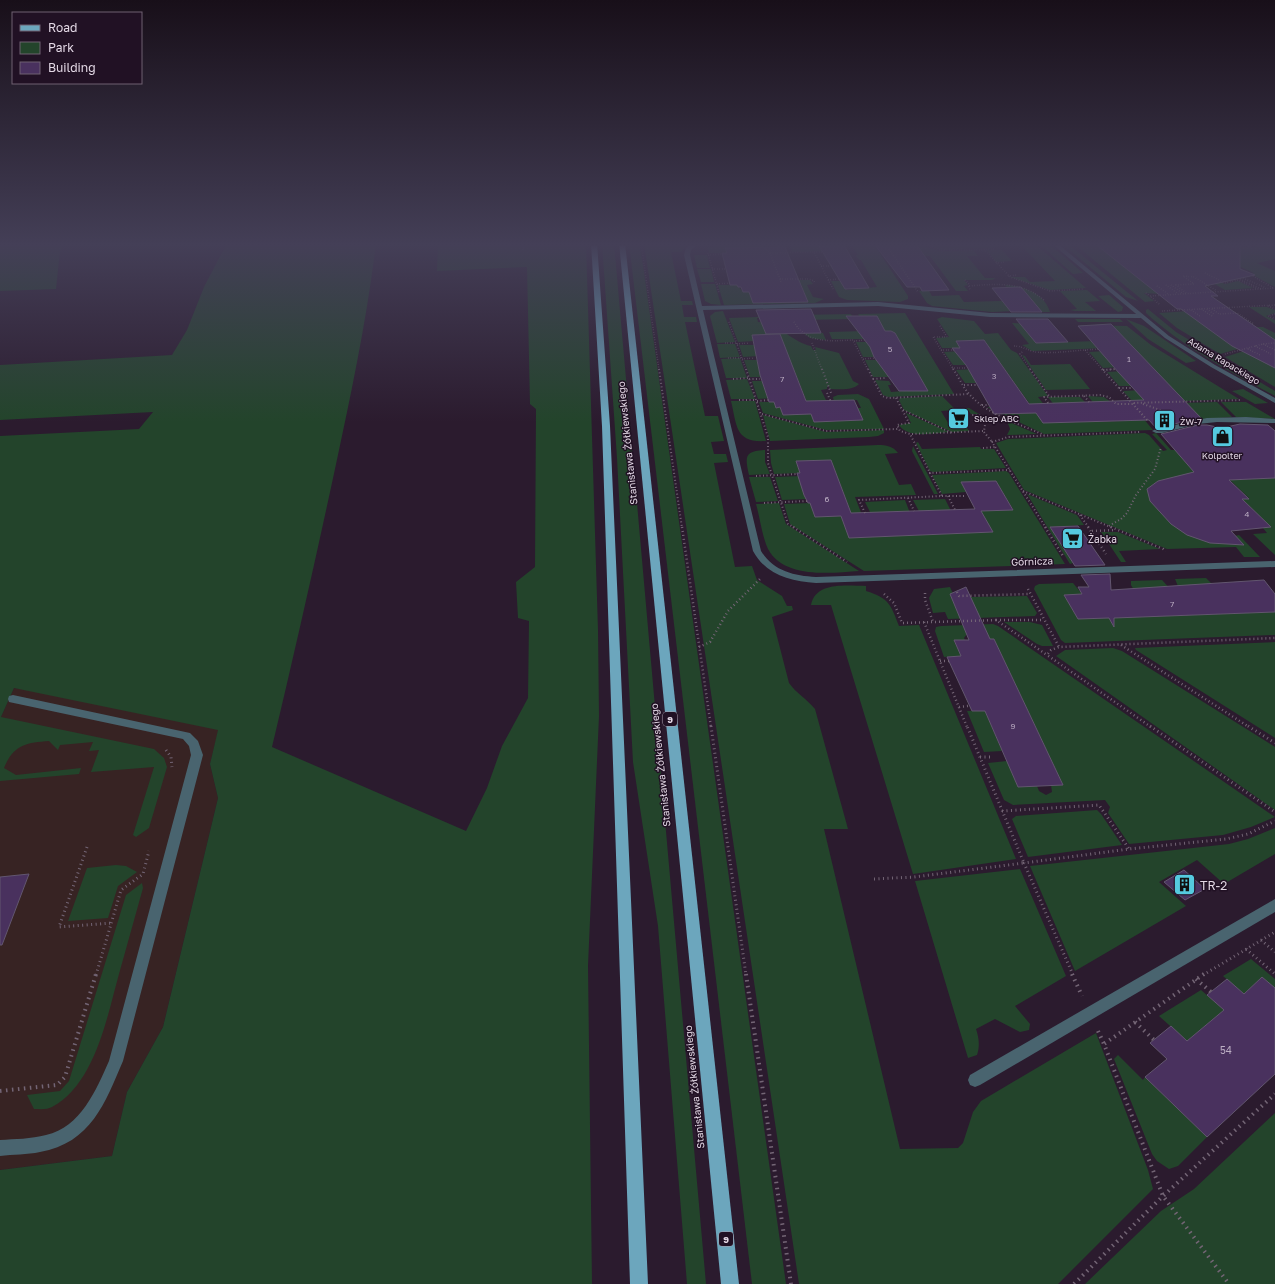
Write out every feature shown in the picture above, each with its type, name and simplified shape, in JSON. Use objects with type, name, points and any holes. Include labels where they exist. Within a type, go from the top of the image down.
[{"type":"main road","name":"Stanisława Żółkiewskiego","points":[[598,303],[606,426],[640,1284]]},
{"type":"main road","name":"Stanisława Żółkiewskiego","points":[[628,303],[730,1284]]},
{"type":"street","points":[[699,303],[757,551],[762,559],[771,567]]},
{"type":"street","name":"Adama Rapackiego","points":[[1125,303],[1140,316],[1190,352],[1275,401]]},
{"type":"street","points":[[700,308],[887,304],[982,314],[1140,316]]},
{"type":"street","points":[[1156,431],[1170,430],[1207,421],[1275,421]]},
{"type":"street","name":"Górnicza","points":[[771,567],[790,576],[816,580],[1275,564]]},
{"type":"street","points":[[0,1148],[52,1142],[69,1134],[95,1107],[116,1061],[197,755],[196,746],[193,741],[186,736],[13,699]]},
{"type":"street","points":[[975,1080],[1275,905]]},
{"type":"path","points":[[650,303],[791,1284]]},
{"type":"path","points":[[722,303],[757,401],[768,437],[768,463],[788,524],[862,572],[869,590],[886,596],[894,603],[902,623],[1044,620]]},
{"type":"path","points":[[925,303],[931,304],[929,308]]},
{"type":"path","points":[[1047,303],[1053,315]]},
{"type":"path","points":[[1266,305],[1275,307]]},
{"type":"path","points":[[1162,311],[1266,305],[1275,307]]},
{"type":"path","points":[[1201,309],[1212,316]]},
{"type":"path","points":[[1206,309],[1215,315]]},
{"type":"path","points":[[1210,309],[1219,314],[1238,313],[1254,324]]},
{"type":"path","points":[[1191,310],[1200,316]]},
{"type":"path","points":[[1275,314],[1268,316],[1275,319]]},
{"type":"path","points":[[794,322],[797,329],[810,338],[854,341],[865,340]]},
{"type":"path","points":[[939,325],[947,337],[933,337],[969,394],[981,405],[1045,436]]},
{"type":"path","points":[[827,335],[829,340]]},
{"type":"path","points":[[854,341],[882,396],[896,398],[969,394]]},
{"type":"path","points":[[737,344],[749,343]]},
{"type":"path","points":[[812,343],[831,393]]},
{"type":"path","points":[[1219,356],[1263,344],[1275,343]]},
{"type":"path","points":[[1263,344],[1275,350]]},
{"type":"path","points":[[1014,346],[1022,346],[1026,350],[1035,352],[1098,349]]},
{"type":"path","points":[[1255,346],[1271,354]]},
{"type":"path","points":[[1247,349],[1260,355]]},
{"type":"path","points":[[941,350],[954,350]]},
{"type":"path","points":[[1086,350],[1156,431]]},
{"type":"path","points":[[1022,352],[1020,354],[1050,397]]},
{"type":"path","points":[[742,359],[754,358]]},
{"type":"path","points":[[863,359],[875,358]]},
{"type":"path","points":[[952,368],[965,368]]},
{"type":"path","points":[[1103,370],[1116,369]]},
{"type":"path","points":[[873,379],[885,378]]},
{"type":"path","points":[[749,379],[760,379]]},
{"type":"path","points":[[964,385],[976,385]]},
{"type":"path","points":[[1119,388],[1133,388]]},
{"type":"path","points":[[827,393],[831,402]]},
{"type":"path","points":[[1048,403],[1044,397],[1104,395],[1109,397],[1116,404],[1246,400]]},
{"type":"path","points":[[1083,396],[1089,402]]},
{"type":"path","points":[[896,398],[909,423],[896,425],[899,429]]},
{"type":"path","points":[[757,401],[769,400]]},
{"type":"path","points":[[981,405],[989,405]]},
{"type":"path","points":[[903,410],[953,433]]},
{"type":"path","points":[[761,414],[826,431],[899,429],[910,434],[984,431]]},
{"type":"path","points":[[971,415],[979,415],[986,419],[984,431],[996,447],[1072,571]]},
{"type":"path","points":[[992,442],[1008,437],[1156,431]]},
{"type":"path","points":[[910,434],[942,496]]},
{"type":"path","points":[[983,448],[996,447]]},
{"type":"path","points":[[1108,526],[1126,515],[1135,495],[1157,468],[1161,447]]},
{"type":"path","points":[[929,473],[1010,470]]},
{"type":"path","points":[[740,477],[798,474]]},
{"type":"path","points":[[1023,491],[1163,549],[1177,567]]},
{"type":"path","points":[[948,496],[955,510]]},
{"type":"path","points":[[865,513],[859,500],[965,496]]},
{"type":"path","points":[[908,498],[914,511]]},
{"type":"path","points":[[746,504],[807,501]]},
{"type":"path","points":[[1080,514],[1117,569]]},
{"type":"path","points":[[1091,531],[1118,530]]},
{"type":"path","points":[[699,647],[710,642],[728,611],[771,567]]},
{"type":"path","points":[[928,588],[924,596],[933,622]]},
{"type":"path","points":[[956,590],[959,596],[1030,594]]},
{"type":"path","points":[[996,620],[1275,812]]},
{"type":"path","points":[[924,622],[1002,811],[1070,969]]},
{"type":"path","points":[[1047,655],[1051,650],[1059,647],[1275,638]]},
{"type":"path","points":[[1121,644],[1275,743]]},
{"type":"path","points":[[940,661],[949,661]]},
{"type":"path","points":[[959,707],[968,706]]},
{"type":"path","points":[[161,747],[168,751],[171,757],[172,772]]},
{"type":"path","points":[[980,757],[990,757]]},
{"type":"path","points":[[1002,811],[1099,806],[1129,849]]},
{"type":"path","points":[[874,879],[914,877],[1129,849],[1226,839],[1248,834],[1275,821]]},
{"type":"path","points":[[87,847],[59,927],[112,923]]},
{"type":"path","points":[[0,1091],[57,1085],[65,1077],[121,890],[143,874],[150,847]]},
{"type":"path","points":[[1229,1284],[1163,1196],[1104,1044],[1196,979],[1275,932]]},
{"type":"path","points":[[1261,940],[1275,952]]},
{"type":"path","points":[[1246,949],[1275,974]]},
{"type":"path","points":[[1196,979],[1211,992]]},
{"type":"path","points":[[1135,1022],[1154,1040]]},
{"type":"path","points":[[1074,1284],[1163,1196],[1275,1094]]},
{"type":"shaded area","points":[[14,688],[222,716],[210,764],[218,798],[163,1027],[127,1092],[112,1156],[0,1170],[0,719]]},
{"type":"green space","points":[[198,303],[367,303],[347,413],[272,747],[466,831],[487,788],[502,746],[528,698],[529,621],[518,618],[516,582],[535,567],[536,409],[530,404],[528,303],[588,303],[598,630],[599,716],[588,966],[592,1284],[0,1284],[0,1170],[112,1156],[127,1092],[163,1027],[218,798],[210,764],[218,730],[14,688],[1,717],[154,749],[164,758],[167,767],[149,828],[136,837],[133,835],[154,767],[91,772],[99,750],[89,751],[93,742],[60,745],[58,750],[49,741],[27,744],[17,749],[12,754],[4,768],[16,775],[81,768],[79,774],[0,781],[0,436],[139,429],[153,412],[0,420],[0,365],[172,355],[187,330]]},
{"type":"green space","points":[[606,303],[619,303],[706,1284],[687,1284],[658,926],[633,762],[617,458]]},
{"type":"green space","points":[[636,303],[648,303],[786,1284],[752,1284]]},
{"type":"green space","points":[[653,303],[692,303],[693,305],[682,305],[684,317],[696,317],[697,322],[685,322],[705,416],[718,416],[724,441],[711,442],[714,454],[726,454],[728,462],[714,463],[735,567],[752,566],[757,580],[782,596],[787,606],[792,606],[793,610],[772,617],[789,683],[815,709],[848,829],[824,829],[900,1149],[958,1148],[963,1143],[973,1112],[981,1101],[1096,1033],[1148,1170],[1153,1189],[1058,1284],[799,1284]]},
{"type":"green space","points":[[709,303],[720,303],[721,305]]},
{"type":"green space","points":[[723,303],[815,303],[815,303],[724,305]]},
{"type":"green space","points":[[927,303],[1045,303],[1050,312],[1040,312],[1034,310],[992,312],[932,306]]},
{"type":"green space","points":[[1071,303],[1086,303],[1096,311],[1070,310],[1077,309]]},
{"type":"green space","points":[[1107,303],[1118,303],[1123,307],[1122,311],[1118,312]]},
{"type":"green space","points":[[1249,307],[1267,307],[1275,310],[1275,313],[1266,316],[1275,320],[1275,324]]},
{"type":"green space","points":[[1148,309],[1176,332],[1275,391],[1275,396],[1191,348],[1146,313],[1146,310]]},
{"type":"green space","points":[[723,311],[735,342],[717,343],[710,316],[715,312]]},
{"type":"green space","points":[[1190,311],[1255,327],[1263,327],[1275,333],[1275,342],[1259,343],[1220,354],[1177,328],[1159,313]]},
{"type":"green space","points":[[905,313],[954,394],[888,397],[883,395],[875,380],[889,381],[891,385],[888,385],[891,392],[927,389],[915,368],[912,368],[913,364],[895,333],[891,331],[881,331],[882,325],[879,319],[861,319],[858,314]]},
{"type":"green space","points":[[851,314],[854,319],[801,320],[806,333],[823,333],[826,340],[810,338],[799,330],[799,315]]},
{"type":"green space","points":[[780,316],[757,318],[758,322],[766,323],[779,329],[798,341],[811,346],[813,350],[816,350],[815,347],[839,353],[853,381],[859,384],[853,388],[846,389],[830,389],[829,386],[827,389],[821,390],[828,404],[808,405],[795,372],[792,371],[780,334],[752,335],[754,341],[738,342],[729,318]]},
{"type":"green space","points":[[942,317],[974,321],[985,334],[998,333],[1011,350],[1017,353],[1048,396],[1038,397],[1046,407],[1032,407],[984,340],[956,341],[960,348],[942,348],[936,338],[949,337],[937,319]]},
{"type":"green space","points":[[1075,319],[1120,319],[1123,322],[1078,322]]},
{"type":"green space","points":[[1126,319],[1144,326],[1196,361],[1186,363],[1148,339]]},
{"type":"green space","points":[[1012,323],[1035,324],[1036,343],[1098,341],[1104,348],[1032,351],[1022,345],[1029,344]]},
{"type":"green space","points":[[1080,325],[1127,326],[1151,345],[1239,399],[1134,403],[1123,391],[1142,390]]},
{"type":"green space","points":[[866,331],[870,339],[832,339],[829,332]]},
{"type":"green space","points":[[856,342],[871,342],[874,357],[863,357]]},
{"type":"green space","points":[[717,344],[735,344],[740,357],[720,358]]},
{"type":"green space","points":[[739,345],[755,345],[759,356],[743,357]]},
{"type":"green space","points":[[1247,350],[1275,368],[1275,387],[1225,357]]},
{"type":"green space","points":[[963,351],[972,365],[953,365],[944,352]]},
{"type":"green space","points":[[1107,351],[1121,367],[1103,368],[1089,352]]},
{"type":"green space","points":[[1022,355],[1025,356],[1031,365],[1070,364],[1090,389],[1046,390]]},
{"type":"green space","points":[[740,358],[747,378],[726,378],[721,359]]},
{"type":"green space","points":[[744,360],[760,360],[766,377],[750,377]]},
{"type":"green space","points":[[865,360],[881,360],[890,377],[873,377]]},
{"type":"green space","points":[[974,369],[984,383],[965,383],[956,370]]},
{"type":"green space","points":[[1125,371],[1138,386],[1119,386],[1107,372]]},
{"type":"green space","points":[[747,379],[755,399],[731,399],[726,380]]},
{"type":"green space","points":[[752,381],[767,381],[773,398],[758,399]]},
{"type":"green space","points":[[1243,389],[1268,403],[1255,404],[1232,391]]},
{"type":"green space","points":[[858,394],[869,399],[884,429],[826,430],[763,413],[759,402],[774,402],[776,407],[780,407],[783,415],[810,412],[814,422],[862,420],[857,408],[861,408],[857,400],[834,402],[833,397],[838,395]]},
{"type":"green space","points":[[942,396],[955,409],[969,408],[979,414],[971,414],[967,409],[941,411],[950,426],[966,426],[969,431],[952,432],[904,410],[899,400],[900,398]]},
{"type":"green space","points":[[1088,396],[1104,397],[1115,405],[1132,405],[1153,430],[1044,434],[987,407],[999,407],[1004,414],[1036,413],[1043,423],[1125,421],[1095,405]]},
{"type":"green space","points":[[1048,397],[1080,397],[1085,402],[1055,406]]},
{"type":"green space","points":[[731,401],[755,401],[766,441],[756,441],[743,436],[739,431]]},
{"type":"green space","points":[[1217,402],[1232,417],[1195,420],[1146,404]]},
{"type":"green space","points":[[1221,402],[1246,402],[1275,419],[1236,417]]},
{"type":"green space","points":[[906,413],[949,432],[915,434],[908,432],[899,425],[911,423]]},
{"type":"green space","points":[[763,415],[826,432],[884,430],[884,433],[878,436],[869,437],[770,441]]},
{"type":"green space","points":[[1007,421],[1037,434],[1007,435],[1010,429]]},
{"type":"green space","points":[[1145,433],[1149,435],[1163,451],[1167,450],[1152,434],[1156,433],[1171,450],[1175,450],[1195,473],[1158,481],[1147,489],[1235,536],[1239,535],[1260,557],[1244,557],[1236,547],[1167,549],[1024,490],[996,443],[1008,439]]},
{"type":"green space","points":[[918,442],[922,449],[980,447],[981,449],[994,449],[1006,468],[933,472],[930,471],[916,443]]},
{"type":"green space","points":[[878,445],[889,446],[898,453],[885,454],[899,485],[911,484],[916,495],[855,497],[862,515],[852,515],[831,460],[796,461],[800,473],[774,474],[771,463],[770,450]]},
{"type":"green space","points":[[913,446],[938,494],[934,494],[912,451]]},
{"type":"green space","points":[[765,450],[765,462],[770,474],[749,475],[747,464],[748,456],[753,452]]},
{"type":"green space","points":[[1006,471],[1009,473],[1065,564],[864,571],[790,524],[784,504],[810,503],[815,517],[841,516],[849,538],[992,532],[981,511],[1013,509],[996,481],[961,482],[966,492],[942,494],[932,475]]},
{"type":"green space","points":[[801,476],[809,499],[782,500],[775,477]]},
{"type":"green space","points":[[749,477],[770,477],[778,501],[756,502]]},
{"type":"green space","points":[[1275,478],[1275,555],[1253,534],[1267,533],[1263,528],[1271,527],[1242,499],[1249,498],[1230,480]]},
{"type":"green space","points":[[1027,494],[1077,515],[1084,525],[1050,527],[1073,563],[1070,564]]},
{"type":"green space","points":[[945,499],[951,511],[920,513],[913,500]]},
{"type":"green space","points":[[905,500],[910,513],[871,514],[865,502]]},
{"type":"green space","points":[[779,503],[786,524],[859,571],[835,573],[809,572],[796,570],[775,559],[766,544],[756,504]]},
{"type":"green space","points":[[1101,532],[1118,532],[1160,549],[1119,551],[1126,562],[1121,562]]},
{"type":"green space","points":[[1206,578],[1217,589],[1180,591],[1175,579]]},
{"type":"green space","points":[[1162,580],[1172,591],[1135,592],[1131,585],[1131,581]]},
{"type":"green space","points":[[1073,583],[1082,594],[1064,595],[1078,619],[1275,612],[1275,635],[1065,643],[1061,640],[1034,589],[1035,586],[1039,584]]},
{"type":"green space","points":[[833,586],[866,586],[866,591],[880,596],[888,603],[899,626],[919,625],[1016,859],[913,874],[831,605],[811,605],[814,597],[826,588]]},
{"type":"green space","points":[[950,587],[955,598],[952,598],[957,611],[970,597],[1027,596],[1037,613],[1035,616],[948,619],[945,612],[933,613],[929,598],[934,589]]},
{"type":"green space","points":[[1004,622],[1030,622],[1042,625],[1053,646],[1042,646],[1037,644]]},
{"type":"green space","points":[[993,624],[1275,817],[1251,827],[1223,835],[1129,844],[1108,813],[1110,807],[1105,800],[1013,805],[1004,800],[988,763],[1007,761],[1018,787],[1037,786],[1039,791],[1046,795],[1052,792],[1051,785],[1063,785],[994,639],[982,640],[967,634],[964,638],[965,640],[954,641],[961,656],[944,657],[935,631],[936,627],[941,626]]},
{"type":"green space","points":[[1275,642],[1275,738],[1135,648]]},
{"type":"green space","points":[[1113,648],[1122,651],[1275,747],[1275,810],[1056,656],[1065,650]]},
{"type":"green space","points":[[967,711],[985,711],[1002,751],[984,752]]},
{"type":"green space","points":[[1097,810],[1122,845],[1028,857],[1012,819],[1016,816]]},
{"type":"green space","points":[[1275,828],[1275,854],[1224,884],[1197,860],[1159,882],[1186,906],[1075,971],[1030,866],[1229,844],[1248,839]]},
{"type":"green space","points":[[116,865],[126,866],[137,872],[118,886],[108,918],[68,921],[87,868]]},
{"type":"green space","points":[[1020,869],[1066,976],[1015,1006],[1030,1024],[1029,1030],[1020,1032],[995,1019],[976,1029],[979,1042],[978,1052],[977,1055],[968,1058],[915,881]]},
{"type":"green space","points":[[142,883],[143,888],[110,1010],[89,1066],[79,1083],[67,1096],[50,1108],[34,1109],[27,1095],[60,1091],[69,1081],[126,895]]},
{"type":"green space","points":[[1251,959],[1275,979],[1275,988],[1262,977],[1244,994],[1223,976]]},
{"type":"green space","points":[[1201,990],[1224,1010],[1187,1041],[1159,1016]]},
{"type":"green space","points":[[1118,1055],[1143,1080],[1145,1077],[1207,1137],[1178,1166],[1169,1169],[1157,1161],[1152,1154],[1114,1059]]},
{"type":"green space","points":[[1275,1113],[1275,1284],[1085,1284],[1161,1211],[1194,1189]]},
{"type":"building","points":[[1004,303],[1034,303],[1042,312],[1011,312]]},
{"type":"building","points":[[1169,303],[1221,303],[1275,340],[1275,368],[1232,346],[1181,309],[1177,309]]},
{"type":"building","points":[[811,309],[821,333],[766,334],[756,310]]},
{"type":"building","points":[[846,316],[877,316],[885,331],[895,333],[928,391],[899,391],[874,357],[870,347]]},
{"type":"building","points":[[1016,319],[1048,319],[1068,342],[1036,343]]},
{"type":"building","points":[[1111,324],[1201,418],[1156,428],[1149,420],[1043,423],[1036,413],[994,414],[966,365],[952,348],[960,348],[956,341],[984,340],[1029,404],[1144,400],[1078,326]]},
{"type":"building","points":[[780,334],[806,401],[854,400],[863,420],[814,422],[811,414],[783,415],[780,407],[776,408],[774,402],[769,402],[760,375],[752,335]]},
{"type":"building","points":[[1240,424],[1268,425],[1275,431],[1275,478],[1229,480],[1249,499],[1242,499],[1271,527],[1231,531],[1244,545],[1210,543],[1187,535],[1171,524],[1150,501],[1147,489],[1158,481],[1194,472],[1161,434],[1198,425],[1222,428]]},
{"type":"building","points":[[831,460],[851,513],[975,509],[961,482],[996,481],[1013,510],[981,511],[993,532],[849,538],[841,516],[815,517],[810,503],[808,503],[804,495],[797,473],[800,473],[796,461]]},
{"type":"building","points":[[1078,526],[1105,565],[1075,566],[1050,527]]},
{"type":"building","points":[[1110,574],[1111,590],[1264,580],[1275,594],[1275,612],[1114,618],[1114,627],[1109,618],[1078,619],[1064,595],[1082,594],[1078,587],[1089,587],[1081,575]]},
{"type":"building","points":[[966,587],[990,639],[994,639],[1063,785],[1018,787],[985,711],[972,711],[947,657],[961,656],[954,640],[969,640],[950,594]]},
{"type":"building","name":"TR-2","points":[[1184,870],[1205,889],[1185,900],[1164,882]]},
{"type":"building","points":[[29,874],[2,945],[0,945],[0,877]]},
{"type":"building","points":[[1262,977],[1275,988],[1275,1074],[1207,1137],[1145,1077],[1167,1059],[1150,1043],[1171,1026],[1187,1041],[1224,1010],[1207,995],[1227,979],[1244,994]]},
{"type":"place","name":"Sklep ABC","points":[[959,418]]},
{"type":"place","name":"ŻW-7","points":[[1165,421]]},
{"type":"place","name":"Kolpolter","points":[[1222,436]]},
{"type":"place","name":"Żabka","points":[[1073,539]]},
{"type":"place","name":"TR-2","points":[[1185,885]]}]
